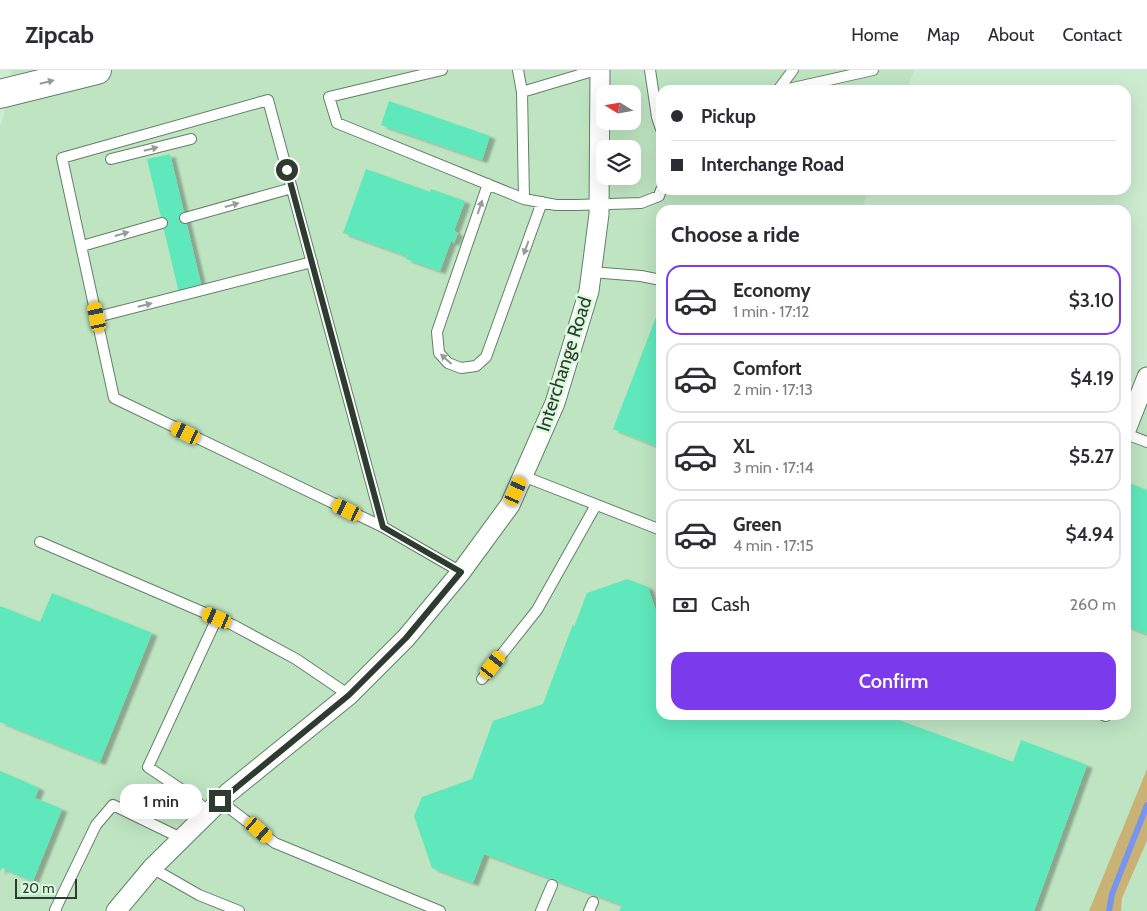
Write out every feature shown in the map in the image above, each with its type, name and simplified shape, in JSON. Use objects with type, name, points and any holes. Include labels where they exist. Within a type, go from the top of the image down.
[{"type":"main road","points":[[0,94],[97,70]]},
{"type":"street","name":"Interchange Road","points":[[116,911],[152,868],[215,807],[349,695],[406,638],[461,572],[510,505],[555,403],[589,291],[599,204],[600,70]]},
{"type":"street","points":[[1131,417],[1147,377]]},
{"type":"lane","points":[[442,70],[329,97],[337,123],[524,199],[556,205],[599,204],[641,202],[659,195]]},
{"type":"lane","points":[[518,70],[522,92],[524,199]]},
{"type":"lane","points":[[522,92],[596,70]]},
{"type":"lane","points":[[650,70],[656,101]]},
{"type":"lane","points":[[782,85],[793,70]]},
{"type":"lane","points":[[806,85],[873,70]]},
{"type":"lane","points":[[383,527],[268,100],[62,158],[114,398],[383,527],[461,572]]},
{"type":"lane","points":[[112,159],[191,139]]},
{"type":"lane","points":[[488,184],[437,332],[439,353],[448,363],[461,368],[476,366],[486,357],[542,202]]},
{"type":"lane","points":[[185,218],[292,188]]},
{"type":"lane","points":[[82,246],[162,223]]},
{"type":"lane","points":[[97,317],[312,262]]},
{"type":"lane","points":[[591,272],[656,279]]},
{"type":"lane","points":[[1131,436],[1147,442]]},
{"type":"lane","points":[[523,476],[656,528]]},
{"type":"lane","points":[[482,679],[537,610],[596,504]]},
{"type":"lane","points":[[40,542],[233,625],[296,659],[349,695]]},
{"type":"lane","points":[[217,618],[148,767],[191,796],[215,807],[275,843],[440,911]]},
{"type":"lane","points":[[56,911],[96,824],[113,805],[183,839]]},
{"type":"lane","points":[[152,868],[198,895],[239,911]]},
{"type":"lane","points":[[541,911],[552,886]]},
{"type":"shaded area","points":[[12,70],[914,70],[909,85],[656,85],[656,195],[867,195],[863,205],[656,205],[656,720],[1131,720],[1131,399],[1147,406],[1147,769],[1089,911],[0,911],[0,125],[3,119]]},
{"type":"shaded area","points":[[1147,769],[1147,841],[1122,898],[1121,911],[1089,911]]},
{"type":"shaded area","points":[[1147,841],[1147,911],[1121,911],[1122,898]]},
{"type":"building","points":[[389,101],[490,136],[482,160],[381,125]]},
{"type":"building","points":[[170,154],[202,288],[179,293],[147,159]]},
{"type":"building","points":[[366,169],[430,192],[431,189],[465,201],[454,231],[458,233],[454,243],[451,241],[440,271],[406,259],[407,256],[343,233]]},
{"type":"building","points":[[656,317],[656,446],[613,429]]},
{"type":"building","points":[[1131,484],[1147,490],[1147,634],[1131,628]]},
{"type":"building","points":[[627,579],[648,587],[656,611],[656,720],[899,720],[1013,762],[1021,740],[1087,765],[1034,911],[619,911],[622,905],[484,854],[473,883],[432,868],[414,816],[422,797],[472,779],[493,721],[543,704],[573,624],[574,627],[587,593]]},
{"type":"building","points":[[52,593],[152,633],[100,762],[0,722],[0,606],[40,622]]},
{"type":"building","points":[[0,771],[39,788],[35,798],[62,809],[33,881],[2,868],[0,872]]},
{"type":"waterway","points":[[1109,911],[1112,894],[1147,805]]},
{"type":"route","points":[[220,801],[349,695],[406,638],[461,572],[383,527],[287,170]]}]
